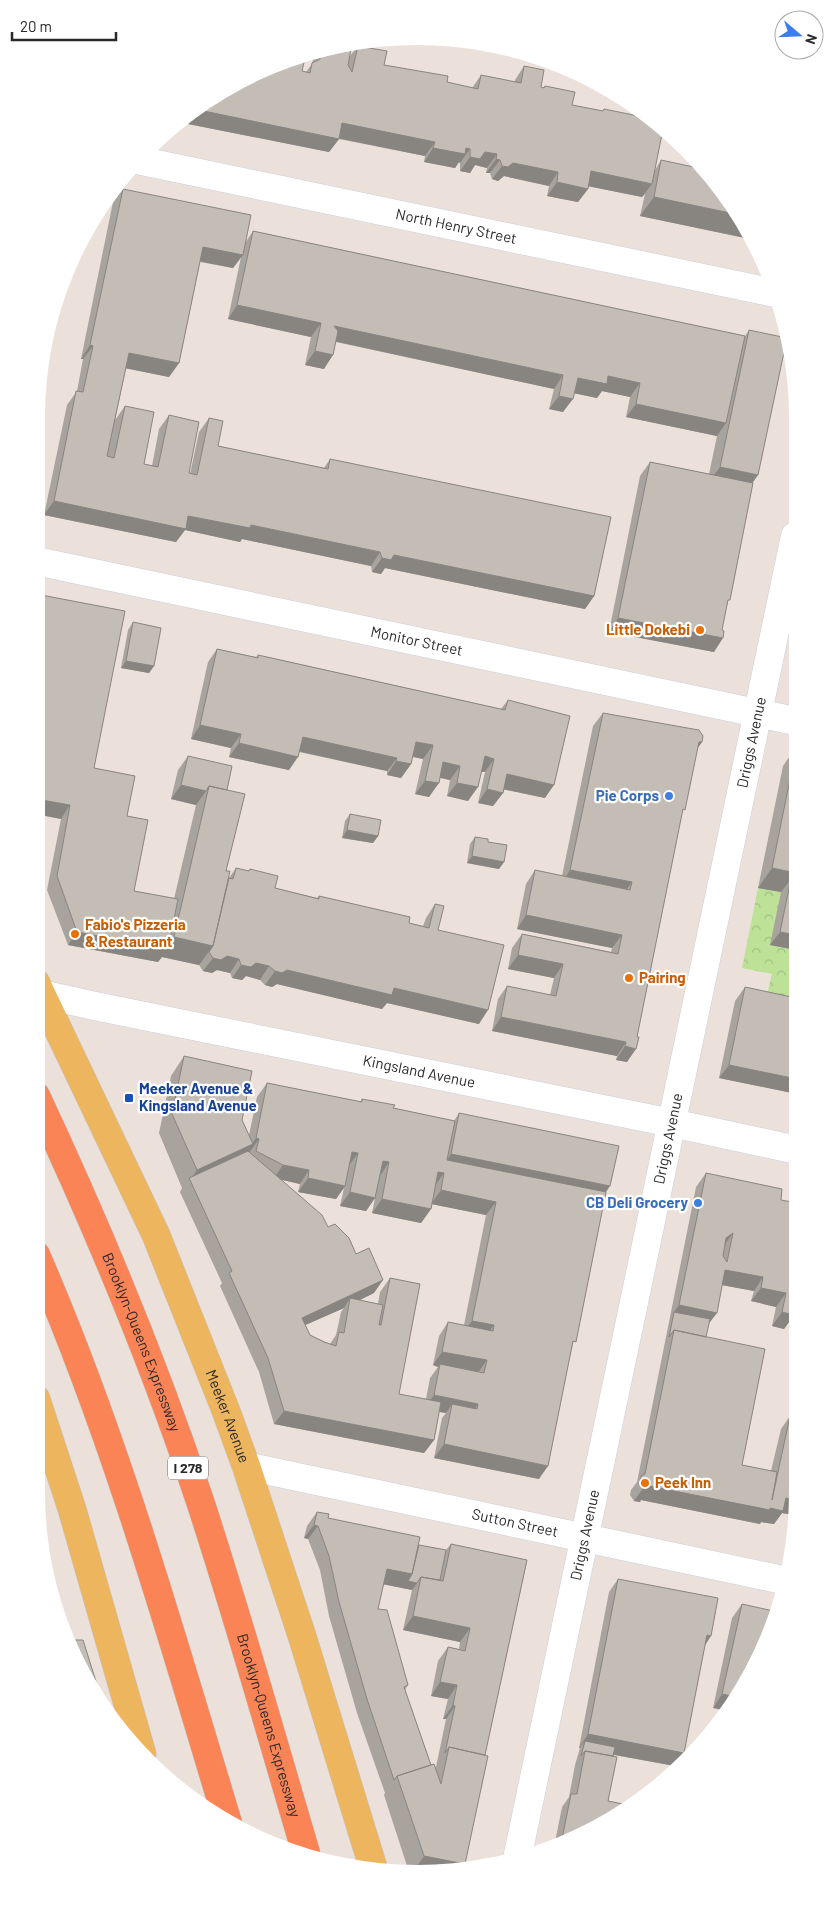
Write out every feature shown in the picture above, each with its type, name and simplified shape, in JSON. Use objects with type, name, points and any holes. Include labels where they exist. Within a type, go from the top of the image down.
[{"type":"highway","name":"Brooklyn-Queens Expressway","points":[[45,1116],[132,1314],[158,1381],[200,1500],[304,1847]]},
{"type":"highway","points":[[45,1276],[75,1347],[121,1474],[157,1586],[224,1811]]},
{"type":"main road","name":"Meeker Avenue","points":[[45,1006],[156,1235],[201,1345],[246,1466],[302,1636],[371,1862]]},
{"type":"main road","points":[[45,1426],[72,1509],[138,1739]]},
{"type":"street","name":"North Henry Street","points":[[147,162],[767,292]]},
{"type":"street","name":"Monitor Street","points":[[45,563],[789,719]]},
{"type":"street","name":"Driggs Avenue","points":[[519,1850],[789,565]]},
{"type":"street","name":"Kingsland Avenue","points":[[45,993],[789,1148]]},
{"type":"street","name":"Sutton Street","points":[[246,1466],[779,1579]]},
{"type":"green space","points":[[758,888],[781,892],[771,945],[789,949],[789,1012],[764,1007],[772,974],[742,968]]},
{"type":"building","points":[[369,48],[387,51],[384,65],[448,76],[447,82],[478,89],[481,75],[521,83],[524,66],[544,70],[541,87],[544,88],[545,86],[575,92],[572,105],[634,115],[661,137],[652,184],[591,171],[588,189],[557,182],[558,172],[513,163],[508,167],[502,166],[500,160],[496,159],[497,154],[485,152],[480,159],[470,157],[470,149],[466,148],[465,154],[433,148],[435,142],[342,123],[339,139],[205,111],[252,83],[275,73],[304,63],[302,71],[310,73],[312,63],[351,51],[348,65],[352,72],[357,50]]},
{"type":"building","points":[[661,160],[692,167],[728,212],[654,197]]},
{"type":"building","points":[[123,189],[251,215],[243,255],[203,247],[179,363],[129,353],[107,456],[114,458],[125,406],[154,412],[144,464],[158,467],[169,415],[199,422],[189,473],[197,475],[209,418],[223,421],[218,446],[328,469],[330,459],[611,517],[594,596],[394,555],[391,560],[382,558],[380,552],[251,525],[250,528],[188,516],[186,529],[54,501],[76,391],[83,392],[93,346],[90,345]]},
{"type":"building","points":[[253,231],[745,336],[726,423],[636,404],[640,383],[608,376],[607,384],[578,378],[573,399],[559,396],[563,375],[334,326],[338,331],[333,355],[315,351],[321,323],[237,305]]},
{"type":"building","points":[[749,330],[780,337],[784,354],[758,475],[720,467]]},
{"type":"building","points":[[650,462],[753,483],[730,600],[728,600],[722,630],[724,631],[723,638],[618,618]]},
{"type":"building","points":[[45,596],[125,611],[94,768],[135,776],[127,816],[148,820],[134,891],[178,899],[168,949],[77,932],[57,876],[70,805],[45,801]]},
{"type":"building","points":[[133,622],[161,628],[154,666],[126,661]]},
{"type":"building","points":[[217,649],[258,658],[258,655],[505,710],[508,700],[570,716],[554,785],[507,774],[503,793],[487,789],[494,759],[485,756],[478,787],[457,783],[460,766],[443,762],[439,783],[425,781],[433,745],[416,742],[411,764],[396,761],[397,758],[303,737],[298,757],[239,743],[241,734],[200,725]]},
{"type":"building","points":[[603,713],[699,730],[703,736],[702,742],[699,742],[685,810],[683,809],[636,1049],[625,1046],[626,1042],[501,1017],[507,986],[556,996],[563,964],[518,955],[522,934],[618,954],[622,935],[526,915],[535,870],[630,890],[632,882],[570,870]]},
{"type":"building","points":[[188,756],[232,766],[227,790],[209,786],[206,791],[181,785]]},
{"type":"building","points":[[789,784],[789,872],[772,868]]},
{"type":"building","points":[[209,786],[245,794],[226,871],[230,871],[213,946],[174,937]]},
{"type":"building","points":[[350,814],[381,820],[378,836],[347,830]]},
{"type":"building","points":[[475,837],[488,839],[488,842],[507,845],[504,862],[472,856]]},
{"type":"building","points":[[236,868],[249,871],[250,869],[278,876],[275,888],[319,899],[319,896],[410,917],[409,923],[429,928],[435,904],[444,906],[438,930],[504,945],[488,1010],[394,988],[392,995],[287,970],[282,973],[275,971],[269,966],[256,963],[251,967],[241,965],[239,959],[227,956],[221,960],[213,958],[209,952],[213,946],[229,878],[233,879]]},
{"type":"building","points":[[789,889],[789,934],[780,932]]},
{"type":"building","points":[[745,987],[789,996],[789,1077],[729,1065]]},
{"type":"building","points":[[184,1056],[252,1071],[242,1120],[253,1144],[197,1170],[172,1114]]},
{"type":"building","points":[[267,1083],[362,1102],[362,1099],[395,1105],[393,1108],[455,1121],[447,1160],[606,1192],[576,1342],[573,1341],[548,1466],[444,1444],[452,1404],[477,1409],[478,1404],[434,1395],[440,1364],[484,1373],[487,1360],[442,1352],[448,1322],[493,1331],[494,1325],[472,1321],[496,1202],[441,1190],[444,1173],[438,1172],[431,1209],[382,1199],[389,1162],[383,1161],[375,1198],[350,1192],[358,1153],[352,1152],[345,1186],[308,1178],[309,1170],[283,1165],[256,1151],[259,1139],[256,1138]]},
{"type":"building","points":[[459,1113],[619,1146],[610,1186],[451,1154]]},
{"type":"building","points":[[248,1151],[322,1215],[328,1227],[335,1224],[349,1238],[356,1254],[369,1248],[383,1280],[302,1318],[310,1335],[336,1346],[339,1332],[344,1333],[350,1298],[383,1305],[379,1325],[381,1325],[390,1278],[420,1284],[399,1394],[441,1402],[434,1440],[284,1411],[268,1358],[229,1273],[232,1271],[189,1178]]},
{"type":"building","points":[[706,1173],[782,1189],[781,1200],[789,1202],[789,1314],[782,1312],[786,1293],[761,1288],[763,1277],[725,1270],[717,1313],[679,1305]],"holes":[[[733,1233],[727,1262],[723,1256],[726,1238]]]},
{"type":"building","points":[[674,1312],[710,1319],[706,1337],[674,1330],[669,1337]]},
{"type":"building","points":[[674,1330],[765,1349],[742,1465],[777,1472],[772,1500],[789,1421],[789,1499],[786,1498],[783,1511],[649,1486],[649,1488],[644,1487],[640,1481],[641,1476],[645,1474]]},
{"type":"building","points":[[317,1512],[329,1514],[328,1518],[420,1537],[412,1574],[387,1569],[378,1609],[387,1610],[408,1685],[404,1687],[431,1765],[397,1776],[394,1780],[367,1699],[339,1602],[329,1556],[318,1526],[314,1525]]},
{"type":"building","points":[[451,1544],[527,1560],[485,1755],[449,1747],[445,1753],[455,1706],[453,1705],[457,1685],[440,1682],[448,1647],[465,1651],[470,1628],[413,1616],[421,1577],[443,1581]]},
{"type":"building","points":[[419,1545],[446,1550],[440,1580],[421,1577],[417,1583],[408,1581],[412,1574]]},
{"type":"building","points":[[618,1579],[718,1598],[711,1636],[707,1635],[683,1753],[588,1734]]},
{"type":"building","points":[[742,1604],[770,1610],[751,1658],[729,1695],[722,1694]]},
{"type":"building","points":[[75,1640],[83,1640],[95,1680]]},
{"type":"building","points":[[585,1741],[615,1747],[613,1756],[585,1751],[581,1756]]},
{"type":"building","points":[[449,1747],[488,1756],[465,1862],[458,1863],[424,1856],[397,1776],[434,1764],[441,1784]]},
{"type":"building","points":[[585,1751],[617,1757],[608,1801],[621,1804],[582,1827],[563,1835],[571,1794],[577,1794]]},
{"type":"place","name":"Little Dokebi","points":[[700,630]]},
{"type":"place","name":"Pie Corps","points":[[669,796]]},
{"type":"place","name":"Fabio's Pizzeria & Restaurant","points":[[75,934]]},
{"type":"place","name":"Pairing","points":[[629,978]]},
{"type":"place","name":"Meeker Avenue & Kingsland Avenue","points":[[129,1098]]},
{"type":"place","name":"CB Deli Grocery","points":[[698,1203]]},
{"type":"place","name":"Peek Inn","points":[[645,1483]]}]
